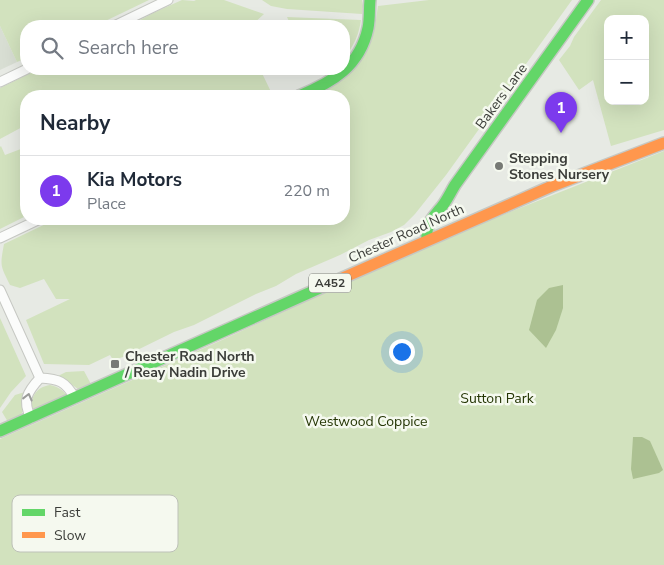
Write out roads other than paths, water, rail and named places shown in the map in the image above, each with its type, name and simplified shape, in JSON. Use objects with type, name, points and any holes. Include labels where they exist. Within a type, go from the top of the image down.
[{"type":"main road","points":[[350,66],[362,47],[368,30],[371,0]]},
{"type":"main road","name":"Bakers Lane","points":[[427,240],[428,226],[436,213],[588,0]]},
{"type":"main road","points":[[316,90],[340,75]]},
{"type":"main road","name":"Chester Road North","points":[[0,432],[439,234],[552,186],[664,143]]},
{"type":"main road","points":[[438,211],[437,227],[439,234]]},
{"type":"street","points":[[126,20],[168,0]]},
{"type":"street","points":[[0,82],[20,72]]},
{"type":"street","points":[[0,238],[27,225]]},
{"type":"street","points":[[0,290],[40,378]]},
{"type":"street","points":[[31,418],[27,410],[26,400],[31,388],[40,378],[55,378],[64,383],[75,398]]},
{"type":"place","name":"Kia Motors","points":[[561,133]]},
{"type":"place","name":"Stepping Stones Nursery","points":[[499,166]]},
{"type":"place","name":"Chester Road North / Reay Nadin Drive","points":[[115,364]]},
{"type":"park label","name":"Sutton Park","points":[[497,398]]},
{"type":"park label","name":"Westwood Coppice","points":[[366,421]]}]
